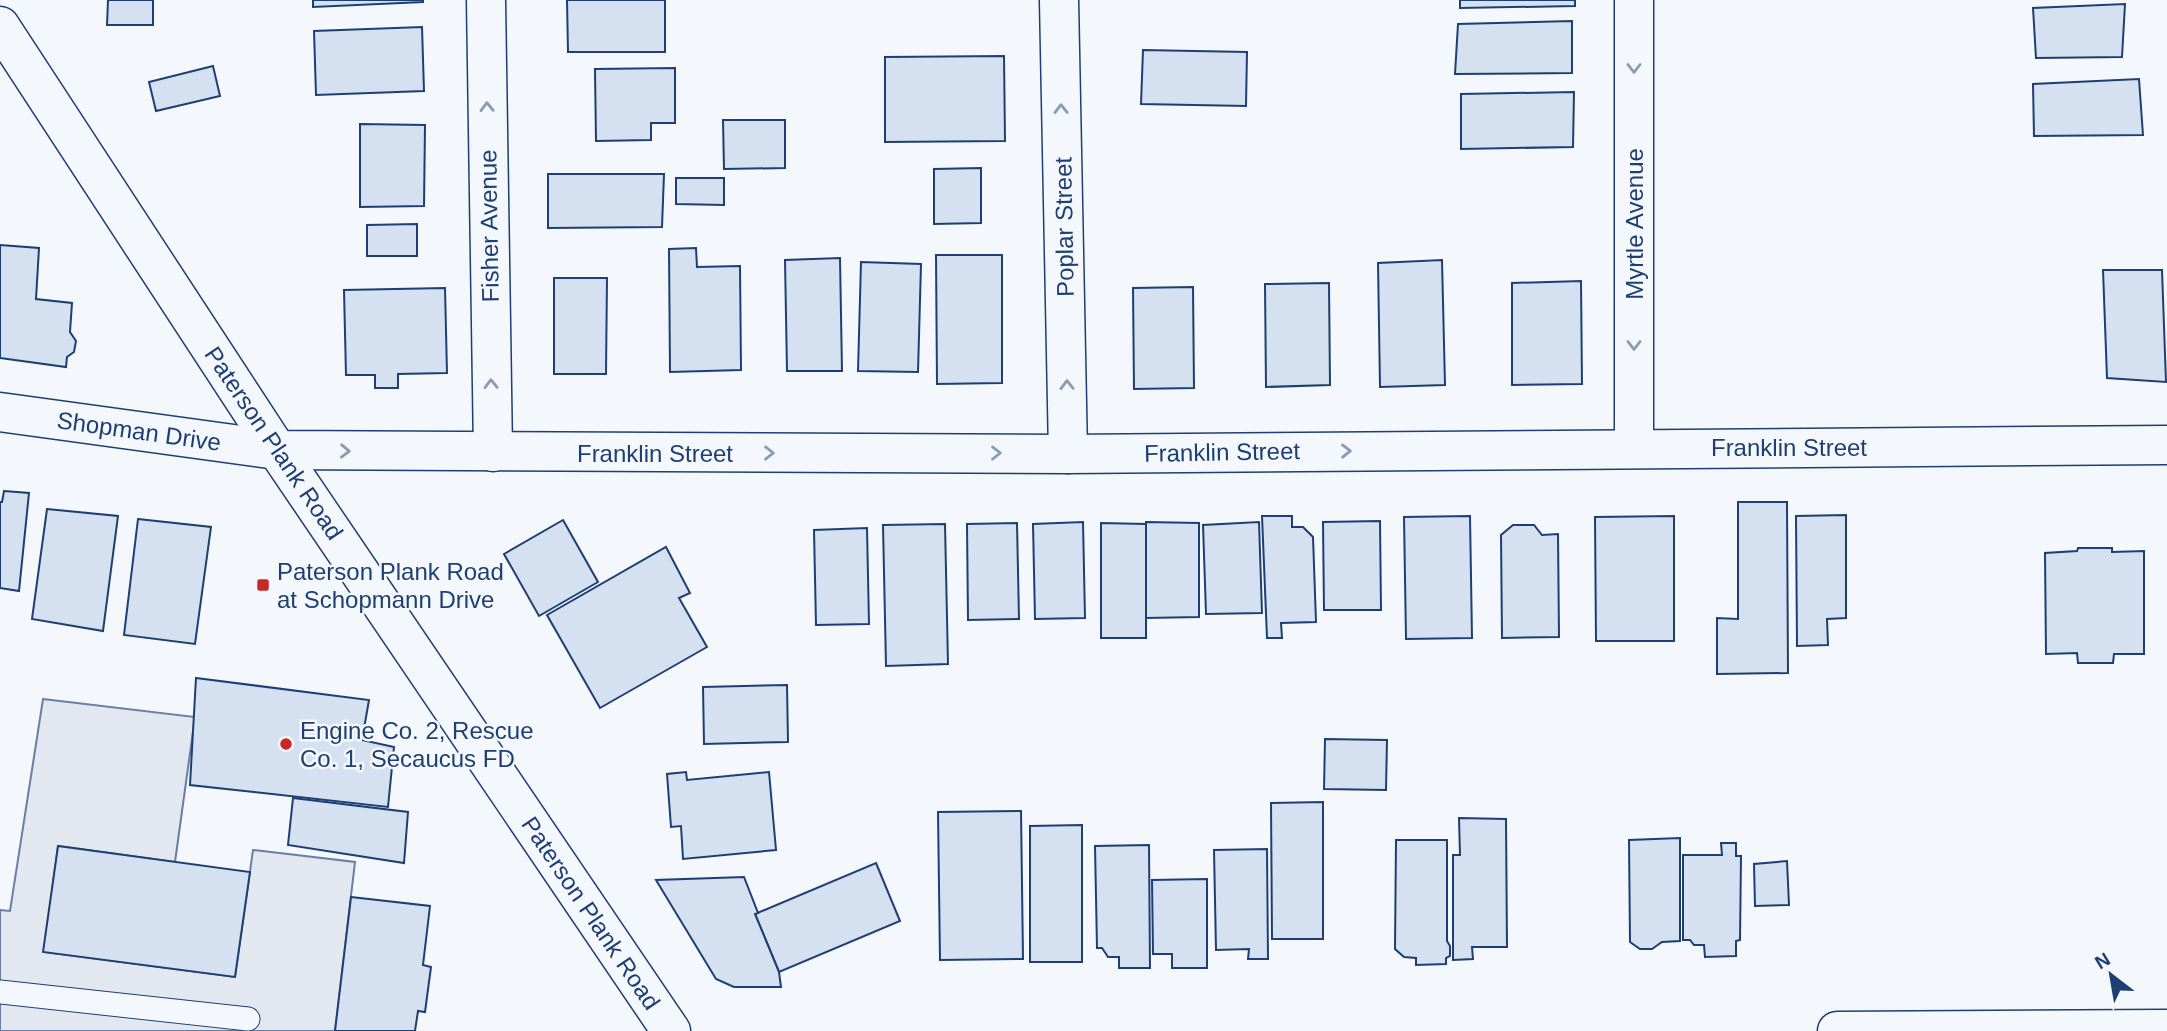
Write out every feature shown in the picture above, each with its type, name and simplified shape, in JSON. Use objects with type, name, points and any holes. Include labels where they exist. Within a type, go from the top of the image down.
[{"type":"street","name":"Fisher Avenue","points":[[486,0],[493,452]]},
{"type":"street","name":"Poplar Street","points":[[1059,0],[1069,454]]},
{"type":"street","name":"Myrtle Avenue","points":[[1634,0],[1634,448]]},
{"type":"street","name":"Paterson Plank Road","points":[[0,26],[277,450],[671,1031]]},
{"type":"street","name":"Shopman Drive","points":[[0,412],[277,450]]},
{"type":"street","name":"Franklin Street","points":[[277,450],[1069,454],[2167,446]]},
{"type":"street","points":[[1837,1031],[2167,1029]]},
{"type":"lane","points":[[0,992],[248,1019]]},
{"type":"shaded area","points":[[43,699],[195,717],[175,862],[58,846],[44,952],[235,977],[253,850],[355,862],[335,1031],[0,1031],[0,910],[10,911]]},
{"type":"building","points":[[108,0],[153,0],[153,25],[107,25]]},
{"type":"building","points":[[313,0],[423,0],[423,2],[313,7]]},
{"type":"building","points":[[567,0],[665,0],[665,52],[568,52]]},
{"type":"building","points":[[1460,0],[1575,0],[1575,6],[1460,8]]},
{"type":"building","points":[[2125,4],[2122,57],[2036,58],[2033,8]]},
{"type":"building","points":[[1572,21],[1572,73],[1455,74],[1458,24]]},
{"type":"building","points":[[422,27],[424,91],[316,95],[314,31]]},
{"type":"building","points":[[1143,50],[1247,52],[1246,106],[1141,104]]},
{"type":"building","points":[[1004,56],[1005,141],[885,142],[885,57]]},
{"type":"building","points":[[213,66],[220,96],[156,111],[149,82]]},
{"type":"building","points":[[675,68],[675,123],[651,123],[651,140],[596,141],[595,69]]},
{"type":"building","points":[[2139,79],[2143,135],[2034,136],[2033,84]]},
{"type":"building","points":[[1574,92],[1573,147],[1461,149],[1461,94]]},
{"type":"building","points":[[723,120],[785,120],[785,168],[724,169]]},
{"type":"building","points":[[360,124],[425,125],[424,206],[360,207]]},
{"type":"building","points":[[981,168],[981,223],[934,224],[934,169]]},
{"type":"building","points":[[548,174],[664,174],[662,227],[548,228]]},
{"type":"building","points":[[676,178],[724,178],[724,205],[676,204]]},
{"type":"building","points":[[417,224],[417,256],[367,256],[367,225]]},
{"type":"building","points":[[0,245],[39,248],[36,299],[72,303],[70,332],[76,341],[74,352],[67,357],[66,367],[0,358]]},
{"type":"building","points":[[696,248],[697,267],[740,266],[741,370],[670,372],[669,249]]},
{"type":"building","points":[[936,255],[1002,255],[1002,383],[937,384]]},
{"type":"building","points":[[840,258],[842,371],[787,371],[785,260]]},
{"type":"building","points":[[1442,260],[1445,385],[1380,387],[1378,263]]},
{"type":"building","points":[[861,262],[921,264],[918,372],[858,371]]},
{"type":"building","points":[[2103,270],[2162,270],[2166,382],[2107,378]]},
{"type":"building","points":[[554,278],[607,278],[606,374],[554,374]]},
{"type":"building","points":[[1581,281],[1582,384],[1512,385],[1512,283]]},
{"type":"building","points":[[1329,283],[1330,385],[1266,387],[1265,284]]},
{"type":"building","points":[[1193,287],[1194,388],[1134,389],[1133,288]]},
{"type":"building","points":[[445,288],[447,373],[398,374],[398,388],[375,388],[375,375],[346,375],[344,290]]},
{"type":"building","points":[[4,491],[29,493],[19,591],[0,588],[0,502]]},
{"type":"building","points":[[1738,502],[1787,502],[1788,673],[1717,674],[1717,618],[1738,619]]},
{"type":"building","points":[[47,509],[118,516],[103,631],[32,619]]},
{"type":"building","points":[[1846,515],[1846,618],[1827,619],[1828,645],[1797,646],[1796,516]]},
{"type":"building","points":[[1262,516],[1292,516],[1292,527],[1303,527],[1313,537],[1316,622],[1281,623],[1282,638],[1267,638]]},
{"type":"building","points":[[1470,516],[1472,638],[1406,639],[1404,517]]},
{"type":"building","points":[[1674,516],[1674,641],[1596,641],[1595,517]]},
{"type":"building","points":[[138,519],[211,527],[195,644],[124,635]]},
{"type":"building","points":[[563,520],[598,582],[539,616],[504,554]]},
{"type":"building","points":[[1380,521],[1381,610],[1324,610],[1323,522]]},
{"type":"building","points":[[1083,522],[1085,618],[1035,619],[1033,524]]},
{"type":"building","points":[[1146,522],[1199,523],[1199,617],[1146,618]]},
{"type":"building","points":[[1259,522],[1262,613],[1206,614],[1203,525]]},
{"type":"building","points":[[1017,523],[1019,619],[968,620],[967,524]]},
{"type":"building","points":[[1101,523],[1146,524],[1146,638],[1101,638]]},
{"type":"building","points":[[945,524],[948,664],[886,666],[883,525]]},
{"type":"building","points":[[1513,525],[1534,525],[1542,535],[1558,534],[1559,637],[1502,638],[1501,535]]},
{"type":"building","points":[[867,528],[869,624],[816,625],[814,530]]},
{"type":"building","points":[[666,547],[690,593],[679,598],[707,647],[600,708],[547,615]]},
{"type":"building","points":[[2078,548],[2112,548],[2112,552],[2144,551],[2144,654],[2114,654],[2113,663],[2078,663],[2077,653],[2046,654],[2045,553],[2077,551]]},
{"type":"building","name":"Engine Co. 2, Rescue Co. 1, Secaucus FD","points":[[196,678],[369,700],[362,740],[394,747],[388,807],[190,785]]},
{"type":"building","points":[[787,685],[788,742],[704,744],[703,687]]},
{"type":"building","points":[[1325,739],[1387,740],[1386,790],[1324,789]]},
{"type":"building","points":[[686,772],[687,780],[769,772],[776,850],[683,859],[681,826],[671,827],[667,774]]},
{"type":"building","points":[[293,798],[408,812],[404,863],[288,845]]},
{"type":"building","points":[[1323,802],[1323,939],[1272,939],[1271,803]]},
{"type":"building","points":[[1021,811],[1023,959],[940,960],[938,812]]},
{"type":"building","points":[[1459,818],[1506,819],[1507,947],[1472,947],[1473,959],[1453,960],[1453,855],[1460,855]]},
{"type":"building","points":[[1082,825],[1082,962],[1030,962],[1030,826]]},
{"type":"building","points":[[1680,838],[1680,941],[1662,942],[1652,949],[1640,949],[1630,942],[1629,840]]},
{"type":"building","points":[[1396,840],[1447,840],[1447,941],[1450,956],[1446,958],[1446,964],[1416,965],[1416,958],[1404,957],[1395,949]]},
{"type":"building","points":[[1721,843],[1736,843],[1736,856],[1741,856],[1740,940],[1736,941],[1736,956],[1705,957],[1704,945],[1694,945],[1690,940],[1683,940],[1683,855],[1722,855]]},
{"type":"building","points":[[1149,845],[1150,968],[1119,968],[1119,957],[1108,957],[1102,948],[1097,948],[1095,846]]},
{"type":"building","points":[[58,846],[250,872],[235,977],[43,952]]},
{"type":"building","points":[[1267,849],[1268,959],[1248,959],[1249,949],[1216,950],[1214,850]]},
{"type":"building","points":[[1787,861],[1789,905],[1755,906],[1754,864]]},
{"type":"building","points":[[876,863],[900,921],[779,972],[755,914]]},
{"type":"building","points":[[744,877],[758,913],[755,914],[779,972],[781,987],[734,987],[716,979],[656,880]]},
{"type":"building","points":[[1207,879],[1207,968],[1172,968],[1172,954],[1153,954],[1152,880]]},
{"type":"building","points":[[351,897],[430,906],[423,965],[431,967],[425,1012],[418,1011],[415,1031],[335,1031]]},
{"type":"place","name":"Paterson Plank Road at Schopmann Drive","points":[[263,585]]},
{"type":"place","name":"Engine Co. 2, Rescue Co. 1, Secaucus FD","points":[[286,744]]}]
